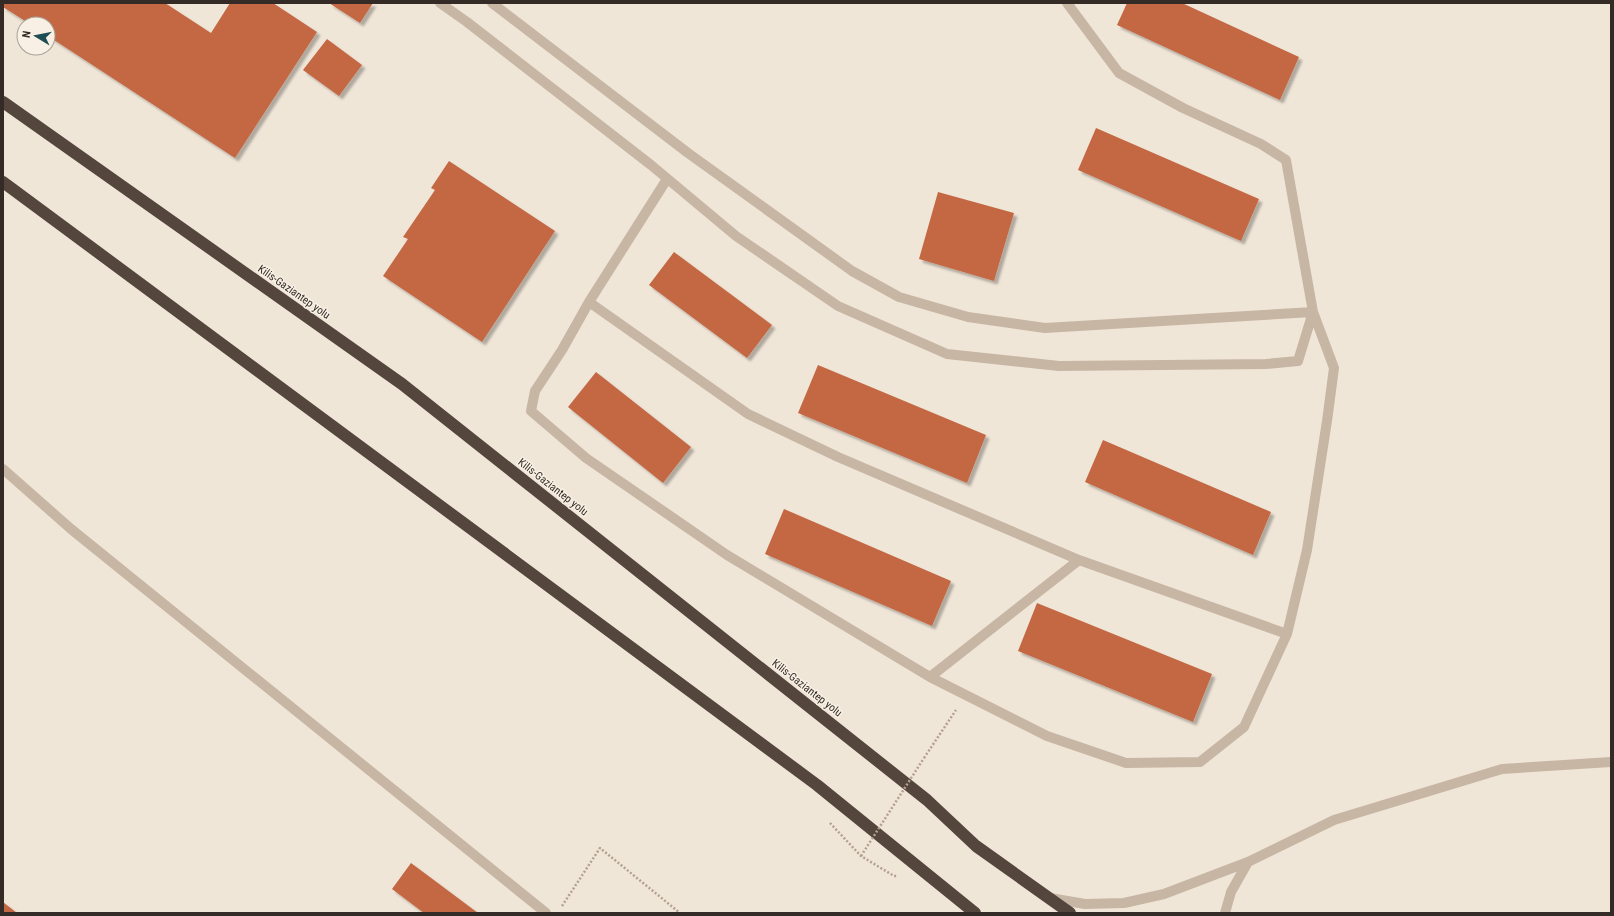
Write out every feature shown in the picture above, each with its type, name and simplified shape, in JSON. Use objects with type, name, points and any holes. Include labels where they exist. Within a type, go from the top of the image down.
[{"type":"highway","name":"Kilis-Gaziantep yolu","points":[[3,102],[402,384],[921,795],[976,846],[1070,913]]},
{"type":"highway","points":[[3,182],[817,785],[974,913]]},
{"type":"street","points":[[440,3],[467,22],[667,179],[736,236],[838,306],[947,354],[1059,366],[1266,364],[1298,361],[1313,312]]},
{"type":"street","points":[[492,3],[688,154],[852,271],[899,297],[968,317],[1045,328],[1313,312]]},
{"type":"street","points":[[667,179],[589,302],[562,350],[535,391],[531,411],[586,458],[727,555],[930,677],[1047,736],[1126,763],[1200,762],[1244,727],[1287,634],[1307,550],[1334,368],[1313,312],[1286,160],[1261,144],[1183,108],[1119,73],[1067,3]]},
{"type":"street","points":[[589,302],[748,414],[838,457],[1079,560],[1287,634]]},
{"type":"street","points":[[3,469],[77,534],[546,913]]},
{"type":"street","points":[[930,677],[1079,560]]},
{"type":"street","points":[[1050,898],[1085,904],[1124,903],[1164,894],[1248,862],[1334,820],[1502,769],[1611,762]]},
{"type":"street","points":[[1225,913],[1231,892],[1248,862]]},
{"type":"path","points":[[861,856],[924,758],[940,736],[965,695]]},
{"type":"path","points":[[825,817],[861,856],[894,876]]},
{"type":"path","points":[[561,906],[600,848],[680,913]]},
{"type":"building","points":[[3,3],[165,3],[211,33],[230,3],[273,3],[317,32],[235,158],[56,41],[56,16],[17,16],[3,7]]},
{"type":"building","points":[[329,3],[373,3],[360,23]]},
{"type":"building","points":[[1127,3],[1182,3],[1299,57],[1280,100],[1117,25]]},
{"type":"building","points":[[327,39],[362,65],[339,96],[303,70]]},
{"type":"building","points":[[1096,128],[1259,199],[1241,241],[1078,170]]},
{"type":"building","points":[[449,161],[555,231],[482,342],[383,276],[408,239],[403,237],[435,190],[431,188]]},
{"type":"building","points":[[938,192],[1014,213],[994,281],[919,259]]},
{"type":"building","points":[[674,252],[772,325],[747,358],[649,285]]},
{"type":"building","points":[[818,365],[986,435],[967,483],[798,413]]},
{"type":"building","points":[[596,372],[691,447],[663,483],[568,407]]},
{"type":"building","points":[[1103,440],[1271,512],[1253,555],[1085,482]]},
{"type":"building","points":[[784,509],[951,581],[932,626],[765,554]]},
{"type":"building","points":[[1037,603],[1212,674],[1193,722],[1018,651]]},
{"type":"building","points":[[411,863],[478,913],[424,913],[392,889]]},
{"type":"building","points":[[3,902],[17,913],[3,913]]}]
